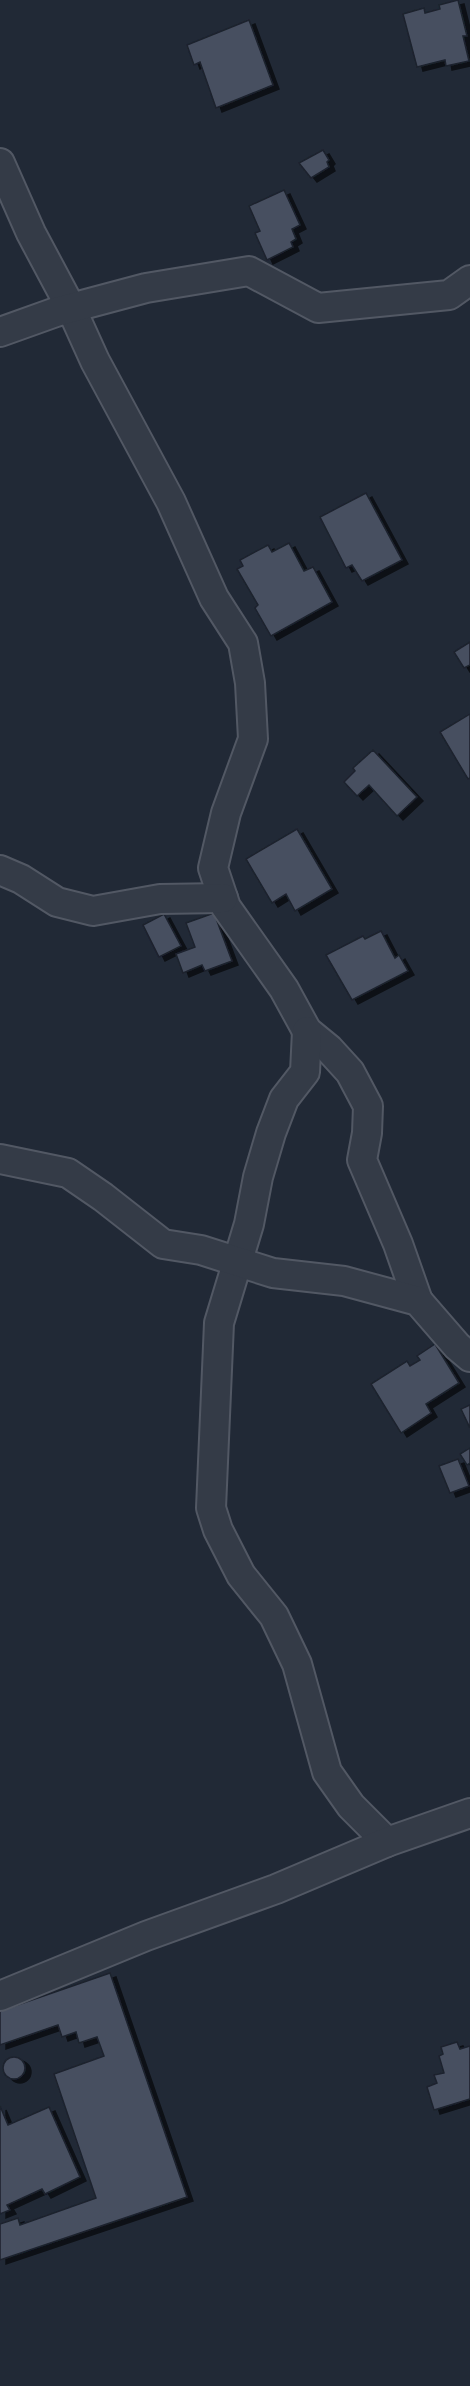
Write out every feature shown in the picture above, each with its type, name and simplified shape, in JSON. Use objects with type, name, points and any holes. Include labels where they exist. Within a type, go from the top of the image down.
[{"type":"street","points":[[0,164],[31,233],[71,308],[94,361],[171,502],[214,598],[243,643],[250,682],[253,739],[226,813],[213,868],[226,907],[284,988],[307,1031],[329,1049],[351,1072],[368,1106],[367,1133],[362,1160],[398,1244],[418,1301],[457,1346],[470,1357]]},
{"type":"street","points":[[0,332],[71,308],[146,288],[249,271],[318,308],[449,295],[470,280]]},
{"type":"street","points":[[0,870],[21,879],[57,902],[93,911],[160,899],[223,898]]},
{"type":"street","points":[[307,1031],[305,1072],[284,1099],[272,1133],[219,1323],[211,1508],[218,1530],[241,1575],[274,1616],[297,1664],[327,1772],[351,1806],[387,1842]]},
{"type":"street","points":[[0,1159],[68,1173],[163,1244],[201,1250],[273,1273],[344,1281],[418,1301]]},
{"type":"street","points":[[0,1996],[146,1936],[276,1889],[387,1842],[470,1813]]},
{"type":"building","points":[[458,0],[467,36],[463,36],[469,61],[446,66],[445,60],[417,67],[403,14],[424,8],[425,13],[440,9],[439,5]]},
{"type":"building","points":[[249,20],[273,85],[216,108],[200,62],[194,65],[187,45]]},
{"type":"building","points":[[323,150],[329,160],[327,162],[329,167],[311,178],[299,163]]},
{"type":"building","points":[[284,190],[300,225],[292,229],[296,239],[291,242],[293,247],[267,260],[255,233],[260,231],[249,206]]},
{"type":"building","points":[[366,493],[402,560],[362,581],[352,565],[346,568],[320,517]]},
{"type":"building","points":[[289,543],[304,571],[313,567],[332,602],[271,636],[255,608],[258,605],[237,569],[243,566],[240,560],[268,545],[272,552]]},
{"type":"building","points":[[470,642],[470,665],[464,668],[454,652]]},
{"type":"building","points":[[470,714],[470,778],[468,779],[440,732]]},
{"type":"building","points":[[373,750],[417,797],[397,816],[369,785],[357,796],[344,782],[355,771],[353,768]]},
{"type":"building","points":[[297,829],[332,889],[295,911],[286,894],[272,903],[246,859]]},
{"type":"building","points":[[214,913],[232,961],[205,971],[202,965],[183,973],[176,954],[195,947],[186,923]]},
{"type":"building","points":[[164,914],[181,946],[159,957],[143,925]]},
{"type":"building","points":[[381,931],[395,958],[399,955],[408,971],[352,1000],[326,955],[363,936],[365,939]]},
{"type":"building","points":[[435,1344],[459,1383],[426,1404],[431,1413],[401,1433],[371,1384],[407,1361],[410,1366],[420,1360],[417,1356]]},
{"type":"building","points":[[470,1405],[470,1428],[461,1409]]},
{"type":"building","points":[[470,1448],[470,1463],[467,1465],[460,1454]]},
{"type":"building","points":[[458,1459],[469,1486],[450,1493],[439,1466]]},
{"type":"building","points":[[110,1973],[187,2197],[0,2260],[0,2224],[18,2218],[20,2225],[96,2198],[54,2074],[104,2056],[97,2037],[79,2043],[76,2032],[62,2037],[58,2025],[0,2045],[0,2011]]},
{"type":"building","points":[[457,2042],[460,2049],[470,2046],[470,2099],[434,2110],[427,2087],[437,2083],[434,2075],[444,2073],[439,2056],[443,2054],[441,2047]]},
{"type":"building","points":[[10,2057],[18,2057],[25,2064],[25,2072],[18,2079],[10,2079],[3,2072],[3,2064]]},
{"type":"building","points":[[0,2106],[8,2125],[49,2107],[80,2177],[45,2194],[42,2189],[7,2205],[10,2210],[0,2214]]}]
